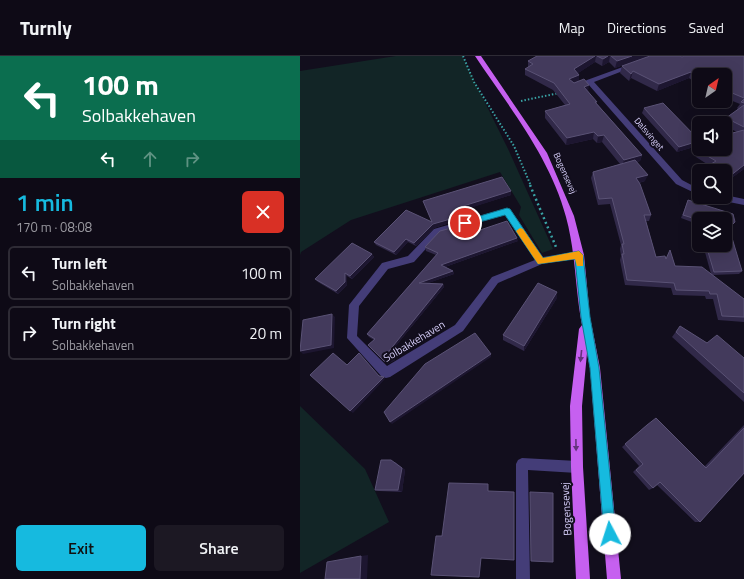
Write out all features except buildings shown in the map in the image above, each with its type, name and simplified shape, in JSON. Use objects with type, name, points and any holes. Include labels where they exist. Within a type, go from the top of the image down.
[{"type":"main road","name":"Bogensevej","points":[[478,56],[543,153],[570,216],[579,255],[585,317],[594,368],[614,579]]},
{"type":"main road","name":"Bogensevej","points":[[583,579],[577,467],[576,406],[585,317]]},
{"type":"street","points":[[573,86],[659,56]]},
{"type":"street","name":"Dalsvinget","points":[[589,81],[679,182],[692,188]]},
{"type":"street","points":[[732,200],[744,202]]},
{"type":"street","name":"Solbakkehaven","points":[[541,261],[507,211],[438,230],[411,260],[385,266],[354,305],[352,338],[386,373],[459,328],[495,280],[541,261],[579,255]]},
{"type":"street","points":[[523,579],[522,464],[577,467]]},
{"type":"path","points":[[463,56],[474,82],[514,146],[561,258]]},
{"type":"path","points":[[510,104],[572,90],[573,86]]},
{"type":"green space","points":[[396,56],[462,56],[509,151],[553,249],[542,253],[519,215],[521,207],[500,172],[351,220],[301,252],[300,255],[300,71]]},
{"type":"green space","points":[[300,406],[365,469],[389,522],[300,573]]},
{"type":"slow traffic","points":[[520,231],[541,261],[579,255],[580,264]]},
{"type":"route","points":[[465,223],[507,211],[541,261],[579,255],[585,317],[594,368],[610,534]]}]
